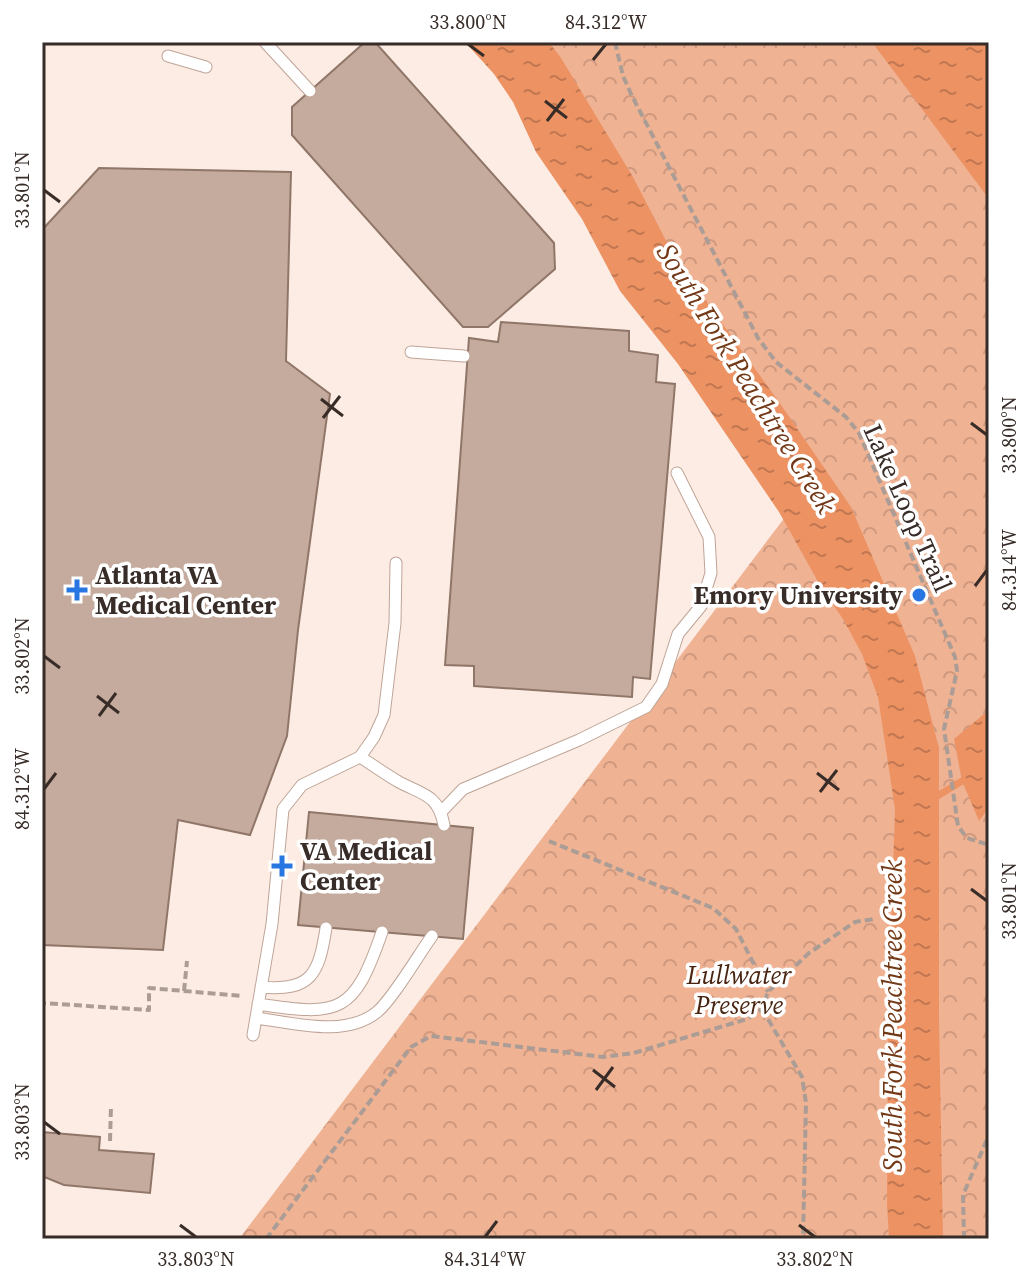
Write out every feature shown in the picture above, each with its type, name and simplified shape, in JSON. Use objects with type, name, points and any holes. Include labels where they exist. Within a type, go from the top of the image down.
[{"type":"lane","points":[[265,42],[310,91]]},
{"type":"lane","points":[[168,56],[206,67]]},
{"type":"lane","points":[[411,352],[464,356]]},
{"type":"lane","points":[[442,811],[463,789],[579,740],[646,707],[662,684],[678,634],[701,606],[711,573],[709,537],[677,473]]},
{"type":"lane","points":[[253,1035],[272,924],[283,809],[302,785],[360,757],[374,737],[384,715],[395,623],[396,563]]},
{"type":"lane","points":[[360,757],[431,797],[442,811],[444,825]]},
{"type":"lane","points":[[261,987],[290,988],[306,982],[316,969],[326,928]]},
{"type":"lane","points":[[258,1004],[292,1009],[324,1009],[345,1003],[358,988],[382,932]]},
{"type":"lane","points":[[256,1018],[345,1026],[363,1021],[379,1011],[432,936]]},
{"type":"path","name":"Lake Loop Trail","points":[[615,42],[623,76],[632,96],[758,338],[776,362],[846,417],[859,433],[955,657],[957,671],[944,729],[958,826],[967,838],[989,845]]},
{"type":"path","points":[[549,841],[713,908],[736,929],[768,992]]},
{"type":"path","points":[[266,1239],[411,1047],[431,1036],[603,1057],[649,1049],[747,1019],[762,1009],[768,992],[809,953],[855,922],[874,919]]},
{"type":"path","points":[[184,991],[187,961]]},
{"type":"path","points":[[42,963],[42,1003],[149,1010],[149,988],[243,996]]},
{"type":"path","points":[[762,1009],[802,1077],[806,1103],[803,1239]]},
{"type":"path","points":[[110,1141],[111,1106]]},
{"type":"path","points":[[964,1239],[963,1195],[989,1135]]},
{"type":"green space","name":"Lullwater Preserve","points":[[503,42],[989,42],[989,1239],[239,1239],[801,496]]},
{"type":"water","name":"South Fork Peachtree Creek","points":[[465,42],[549,42],[561,58],[633,177],[675,258],[851,507],[915,656],[939,748],[943,1239],[889,1239],[888,1031],[895,809],[878,697],[862,654],[779,512],[678,364],[620,291],[582,219],[536,152],[513,102],[494,74]]},
{"type":"water","points":[[872,42],[989,42],[989,199]]},
{"type":"water","points":[[989,710],[989,808],[979,821],[962,781],[954,739]]},
{"type":"building","points":[[365,42],[375,42],[554,243],[555,269],[488,327],[463,327],[292,135],[292,107]]},
{"type":"building","name":"VA Medical Center","points":[[99,168],[291,172],[286,361],[330,394],[287,736],[250,835],[178,820],[163,950],[42,945],[42,230]]},
{"type":"building","points":[[501,322],[629,331],[629,351],[658,355],[656,382],[675,384],[650,679],[633,677],[632,697],[474,686],[474,666],[445,665],[469,338],[498,342]]},
{"type":"building","points":[[309,812],[473,828],[463,939],[298,925]]},
{"type":"building","points":[[42,1132],[100,1137],[99,1150],[154,1154],[150,1193],[64,1185],[42,1176]]},
{"type":"waterway","points":[[939,795],[962,781]]},
{"type":"place","name":"Atlanta VA Medical Center","points":[[77,590]]},
{"type":"place","name":"Emory University","points":[[919,595]]},
{"type":"place","name":"VA Medical Center","points":[[282,866]]}]
